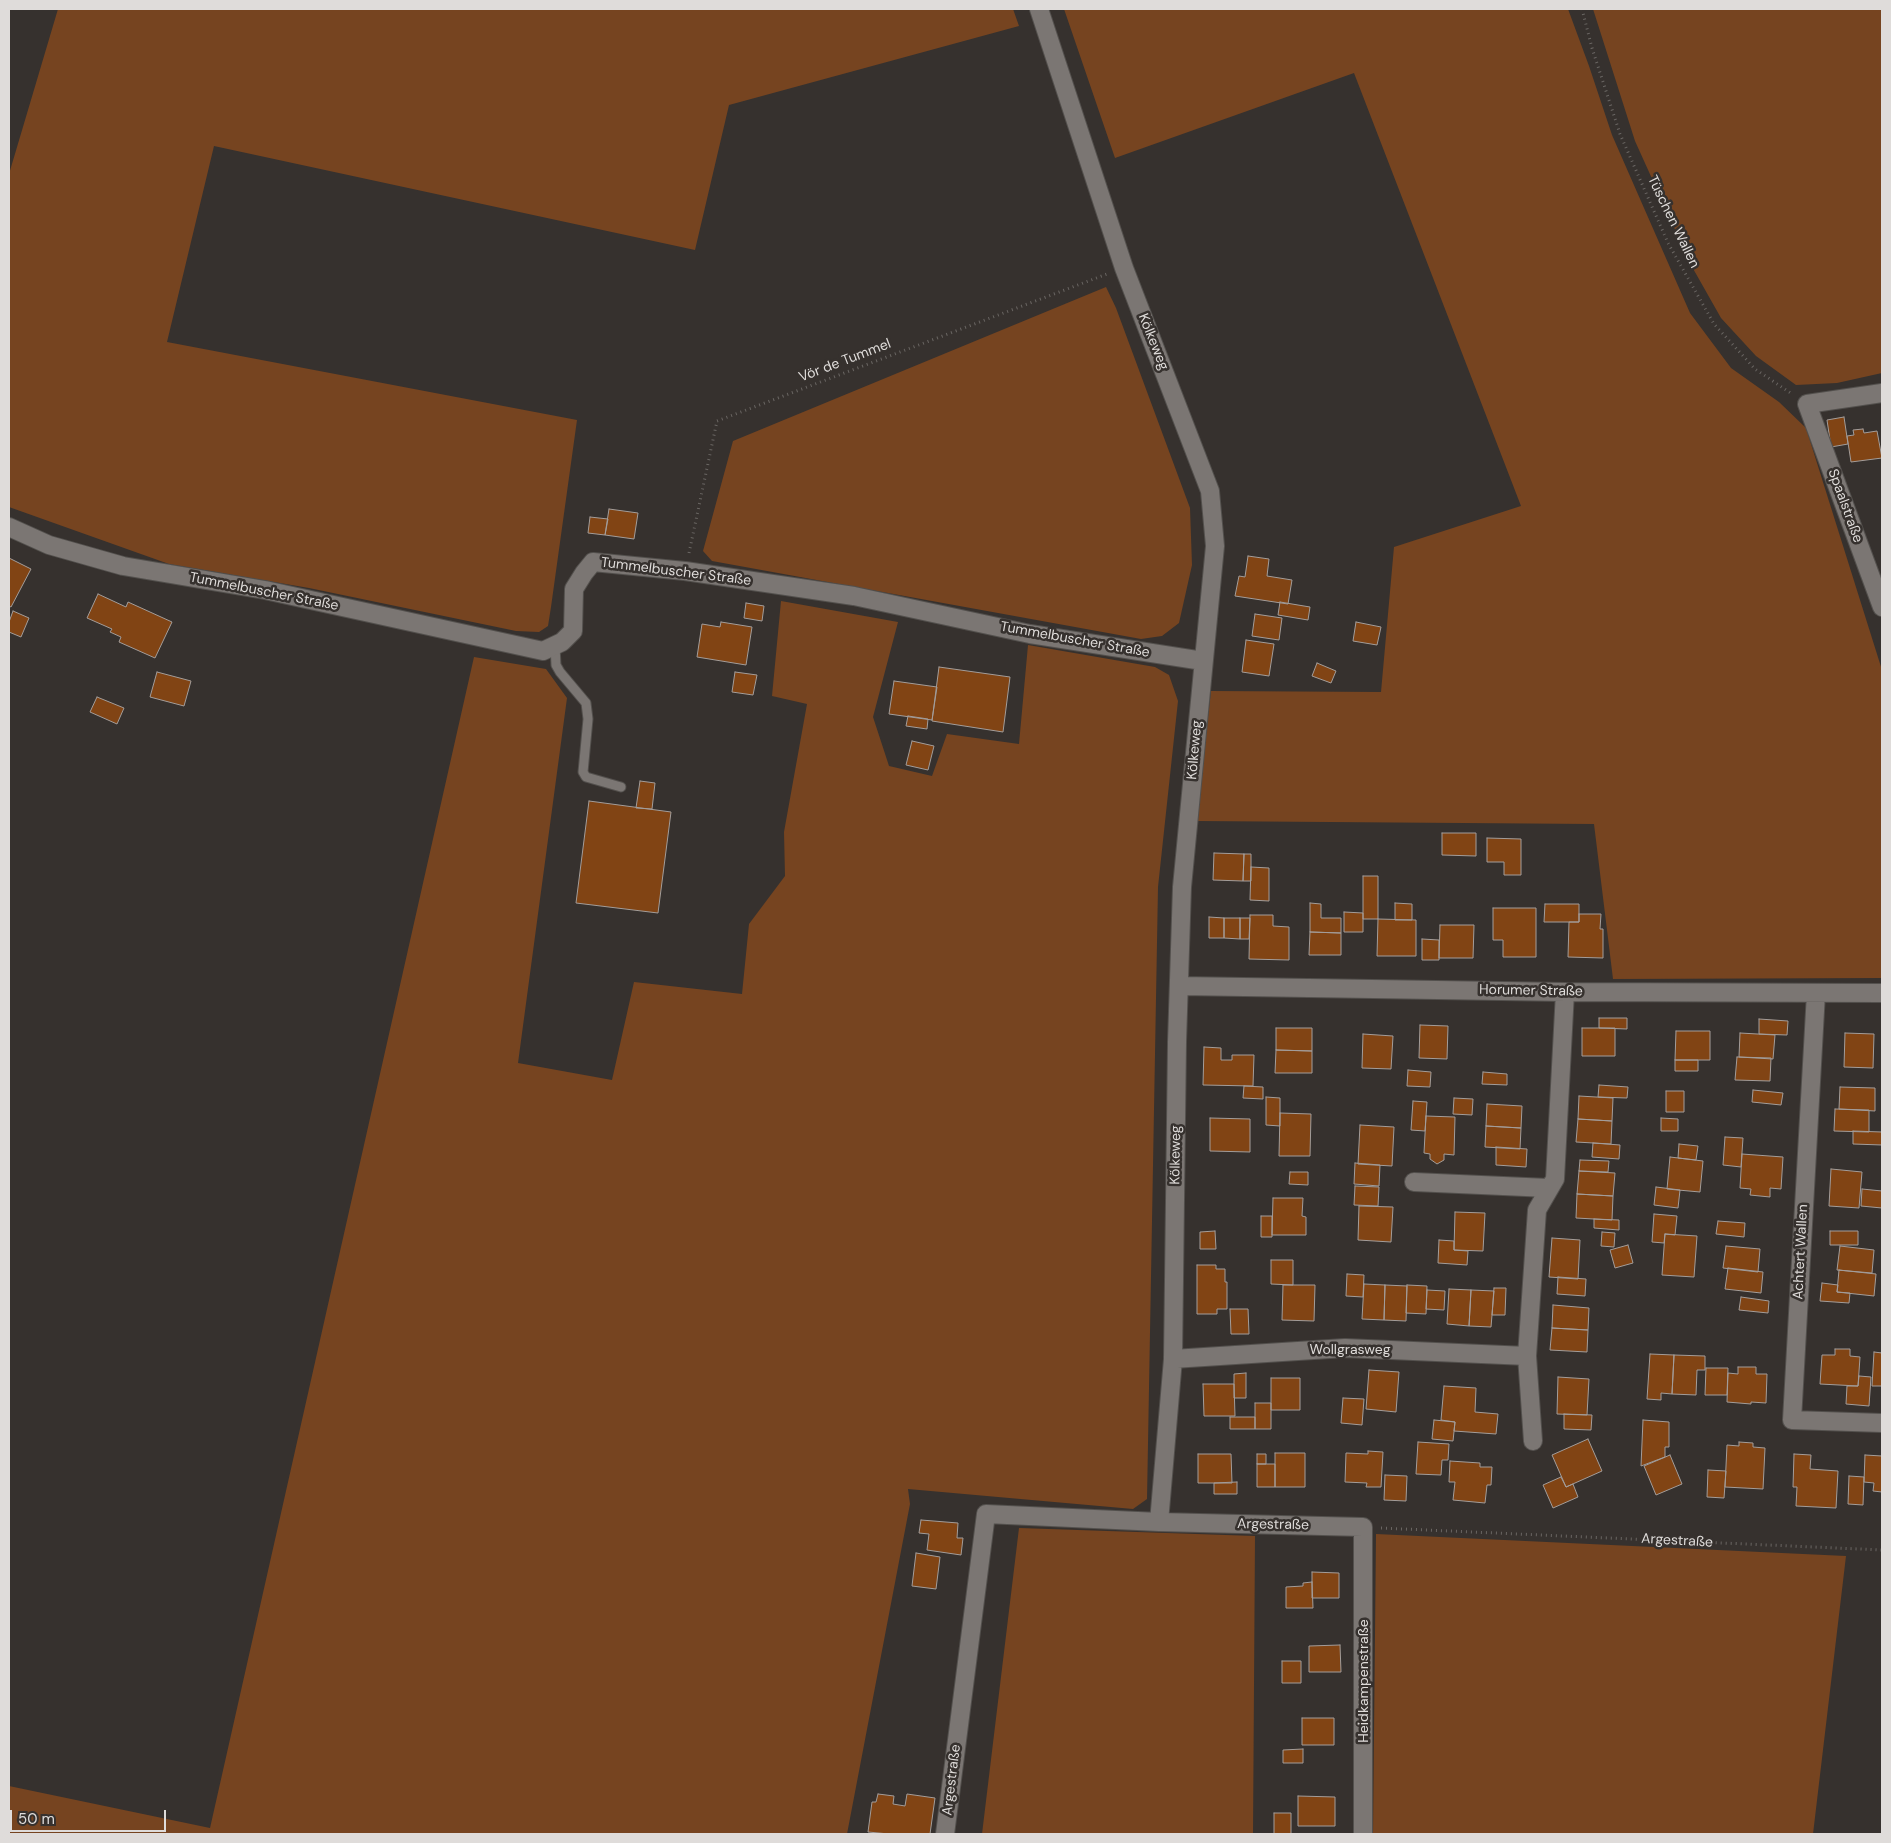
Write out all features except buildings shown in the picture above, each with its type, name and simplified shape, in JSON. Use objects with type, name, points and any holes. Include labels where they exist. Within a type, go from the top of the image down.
[{"type":"street","name":"Kölkeweg","points":[[1039,9],[1124,268],[1210,491],[1215,546],[1182,887],[1177,1042],[1173,1359],[1159,1522]]},
{"type":"street","points":[[1807,404],[1882,392]]},
{"type":"street","name":"Spaalstraße","points":[[1807,404],[1882,607]]},
{"type":"street","name":"Tummelbuscher Straße","points":[[9,527],[50,545],[123,566],[265,590],[543,651],[562,642],[572,631],[574,589],[593,562],[685,571],[854,596],[1030,634],[1203,661]]},
{"type":"street","name":"Horumer Straße","points":[[1180,986],[1565,992],[1882,993]]},
{"type":"street","points":[[1532,1441],[1527,1356],[1537,1210],[1548,1188],[1555,1179],[1565,992]]},
{"type":"street","name":"Achtert Wallen","points":[[1816,993],[1792,1420],[1882,1423]]},
{"type":"street","points":[[1414,1182],[1548,1188]]},
{"type":"street","name":"Wollgrasweg","points":[[1173,1359],[1345,1348],[1527,1356]]},
{"type":"street","name":"Argestraße","points":[[946,1834],[986,1514],[1159,1522],[1363,1527]]},
{"type":"street","name":"Heidkampenstraße","points":[[1363,1527],[1363,1834]]},
{"type":"lane","points":[[555,646],[556,665],[586,703],[588,719],[583,772],[586,777],[621,787]]},
{"type":"path","name":"Tüschen Wallen","points":[[1582,9],[1592,48],[1620,134],[1668,243],[1714,324],[1755,369],[1807,404]]},
{"type":"path","name":"Vör de Tummel","points":[[685,571],[717,422],[1124,268]]},
{"type":"path","name":"Argestraße","points":[[1363,1527],[1882,1550]]},
{"type":"shaded area","points":[[58,9],[1013,9],[1019,26],[729,105],[695,250],[214,146],[167,342],[577,420],[548,626],[539,632],[516,631],[309,588],[169,564],[9,507],[9,174]]},
{"type":"shaded area","points":[[1064,9],[1568,9],[1612,135],[1690,313],[1731,368],[1779,402],[1806,428],[1882,670],[1882,978],[1613,979],[1594,824],[1196,821],[1211,691],[1381,692],[1394,547],[1521,506],[1354,73],[1115,158]]},
{"type":"shaded area","points":[[1593,9],[1882,9],[1882,373],[1837,383],[1796,385],[1756,356],[1721,318],[1691,265],[1635,141]]},
{"type":"shaded area","points":[[1106,287],[1116,308],[1190,508],[1192,565],[1179,623],[1162,636],[1141,639],[712,561],[703,551],[733,441]]},
{"type":"shaded area","points":[[781,601],[898,622],[873,717],[889,766],[932,776],[947,734],[1019,744],[1028,645],[1155,667],[1169,675],[1178,701],[1158,887],[1147,1499],[1133,1509],[908,1489],[910,1504],[847,1834],[9,1834],[9,1786],[210,1828],[474,657],[546,669],[567,698],[518,1063],[612,1080],[634,982],[742,994],[749,924],[785,876],[784,832],[807,704],[772,696]]},
{"type":"shaded area","points":[[1019,1528],[1255,1536],[1253,1834],[982,1834]]},
{"type":"shaded area","points":[[1376,1534],[1846,1556],[1813,1834],[1373,1834]]}]
